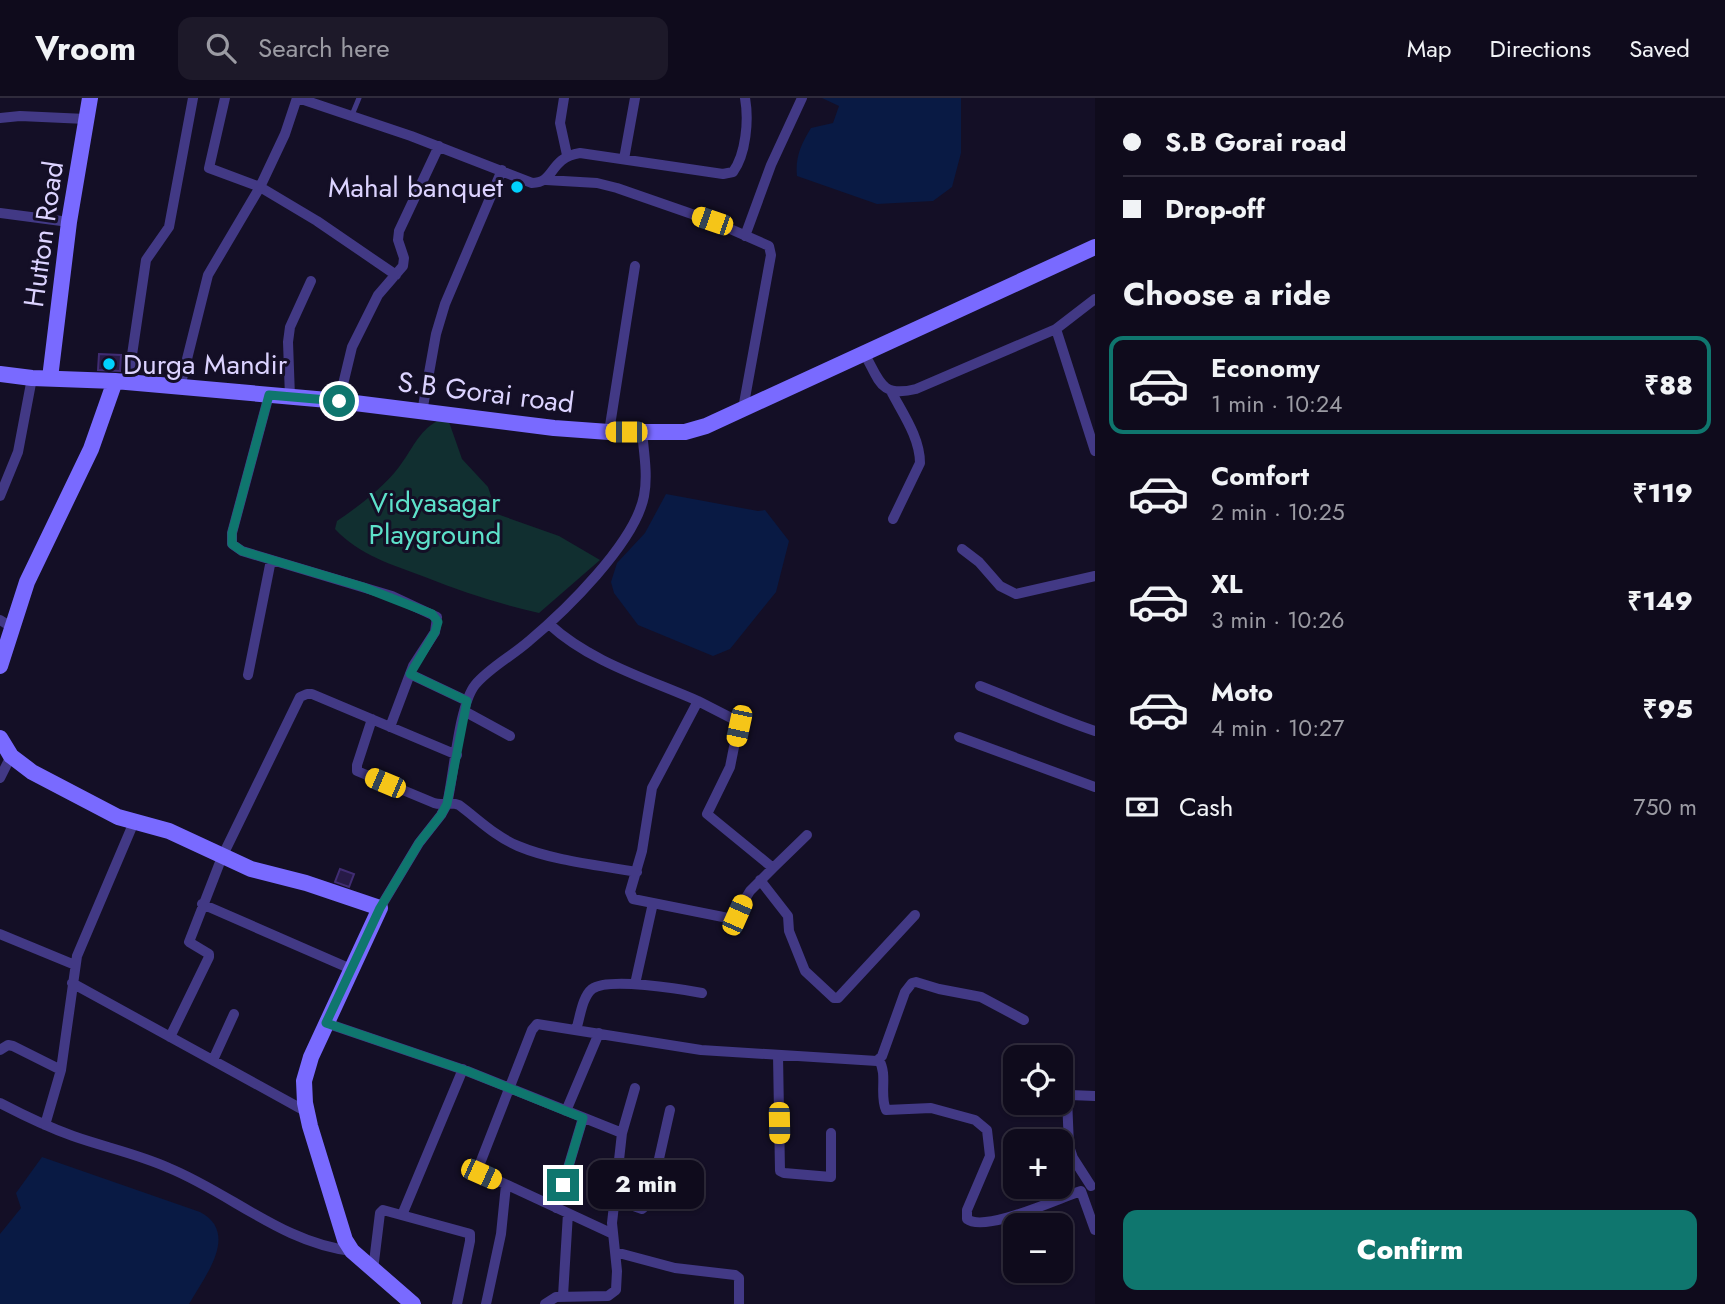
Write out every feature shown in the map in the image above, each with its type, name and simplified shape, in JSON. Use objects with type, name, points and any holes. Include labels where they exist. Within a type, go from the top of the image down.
[{"type":"street","name":"Hutton Road","points":[[50,378],[69,222],[90,98]]},
{"type":"street","points":[[0,666],[6,624],[122,382],[146,260],[169,227],[193,98]]},
{"type":"street","points":[[225,98],[209,167],[260,187],[317,221],[396,275]]},
{"type":"street","points":[[180,387],[208,275],[260,187],[285,134],[298,98],[439,146],[532,183],[546,180],[558,162],[567,155],[580,153],[723,174],[733,172],[740,162],[746,117],[745,98]]},
{"type":"street","points":[[564,98],[560,123],[567,155]]},
{"type":"street","points":[[624,159],[635,98]]},
{"type":"street","points":[[745,236],[771,165],[802,98]]},
{"type":"street","points":[[0,118],[20,116],[86,119]]},
{"type":"street","points":[[339,401],[352,347],[377,295],[403,266],[399,231],[439,146]]},
{"type":"street","points":[[422,411],[436,334],[445,304],[502,170]]},
{"type":"street","points":[[546,180],[597,183],[617,188],[769,246],[771,255],[743,409]]},
{"type":"street","points":[[0,213],[69,222]]},
{"type":"street","name":"S.B Gorai road","points":[[0,374],[339,401],[554,428],[609,432],[685,432],[706,426],[1095,247]]},
{"type":"street","points":[[609,432],[635,266]]},
{"type":"street","points":[[290,397],[290,327],[311,281]]},
{"type":"street","points":[[892,393],[916,389],[1056,329],[1095,299]]},
{"type":"street","points":[[1056,329],[1095,451]]},
{"type":"street","points":[[864,353],[884,387],[892,393],[918,444],[920,463],[893,519]]},
{"type":"street","points":[[0,496],[18,452],[32,378]]},
{"type":"street","points":[[269,395],[231,539],[236,549],[392,596],[432,614],[438,622],[435,632],[410,674],[390,727]]},
{"type":"street","points":[[413,1304],[352,1251],[339,1227],[307,1112],[304,1081],[311,1057],[380,908],[419,843],[447,804],[465,706],[476,685],[549,624],[623,541],[639,512],[646,478],[642,432]]},
{"type":"street","points":[[962,549],[979,562],[1000,586],[1016,594],[1095,576]]},
{"type":"street","points":[[248,675],[271,560]]},
{"type":"street","points":[[549,624],[573,644],[593,655],[739,722],[730,767],[707,814],[772,868]]},
{"type":"street","points":[[410,674],[510,736]]},
{"type":"street","points":[[980,687],[1095,731]]},
{"type":"street","points":[[170,1037],[209,957],[209,954],[189,942],[202,904],[300,697],[312,694],[457,755]]},
{"type":"street","points":[[698,701],[652,788],[631,896],[637,900],[733,919],[750,891],[807,835]]},
{"type":"street","points":[[372,719],[357,771],[434,803],[459,805],[499,836],[516,845],[536,852],[637,872]]},
{"type":"street","points":[[959,737],[1095,787]]},
{"type":"street","points":[[0,738],[11,756],[32,772],[118,817],[169,831],[251,869],[306,883],[380,908]]},
{"type":"street","points":[[0,778],[11,756]]},
{"type":"street","points":[[45,1125],[61,1070],[75,965],[134,822]]},
{"type":"street","points":[[761,880],[788,916],[789,931],[806,971],[834,998],[838,998],[915,915]]},
{"type":"street","points":[[635,984],[653,903]]},
{"type":"street","points":[[202,904],[351,969]]},
{"type":"street","points":[[0,934],[75,965]]},
{"type":"street","points":[[72,982],[307,1112]]},
{"type":"street","points":[[878,1060],[905,992],[912,982],[981,997],[1024,1020]]},
{"type":"street","points":[[576,1030],[584,1000],[591,989],[597,986],[666,986],[702,993]]},
{"type":"street","points":[[213,1060],[234,1014]]},
{"type":"street","points":[[326,1023],[463,1069],[622,1133]]},
{"type":"street","points":[[613,1234],[481,1174],[477,1168],[532,1030],[537,1024],[701,1050],[878,1060]]},
{"type":"street","points":[[566,1111],[599,1033]]},
{"type":"street","points":[[0,1050],[8,1045],[13,1046],[61,1070]]},
{"type":"street","points":[[778,1055],[780,1171],[831,1177],[831,1133]]},
{"type":"street","points":[[878,1060],[883,1069],[886,1110],[915,1107],[939,1110],[975,1120],[987,1130],[989,1156],[967,1210],[967,1219],[970,1222],[998,1220],[1089,1187]]},
{"type":"street","points":[[402,1215],[463,1069]]},
{"type":"street","points":[[545,1304],[556,1297],[608,1297],[614,1294],[618,1284],[613,1234],[614,1199],[622,1133],[635,1088]]},
{"type":"street","points":[[1095,1096],[1070,1095],[1067,1098],[1069,1146],[1089,1187],[1095,1230]]},
{"type":"street","points":[[0,1102],[45,1125],[167,1167],[238,1202],[292,1236],[329,1248],[352,1251]]},
{"type":"street","points":[[614,1199],[642,1209],[649,1203],[670,1110]]},
{"type":"street","points":[[556,1208],[583,1118]]},
{"type":"street","points":[[486,1304],[501,1234],[506,1185]]},
{"type":"street","points":[[373,1270],[380,1213],[386,1210],[470,1234],[457,1304]]},
{"type":"street","points":[[563,1296],[568,1213]]},
{"type":"street","points":[[615,1252],[675,1268],[735,1275],[739,1278],[739,1304]]},
{"type":"lane","points":[[352,115],[359,98]]},
{"type":"green space","name":"Vidyasagar Playground","points":[[437,421],[449,422],[462,459],[488,487],[497,514],[559,536],[600,560],[539,613],[453,588],[389,563],[355,546],[335,529],[337,521],[386,482],[420,436]]},
{"type":"water","points":[[822,98],[961,98],[961,153],[952,187],[933,201],[877,204],[797,176],[798,157],[807,134],[811,128],[833,123],[839,106]]},
{"type":"water","points":[[666,494],[758,511],[765,510],[789,541],[776,592],[730,649],[713,656],[638,625],[614,593],[611,582],[617,563],[645,533]]},
{"type":"water","points":[[42,1157],[200,1212],[212,1221],[217,1231],[216,1255],[189,1304],[0,1304],[0,1234],[21,1208],[16,1193]]},
{"type":"building","name":"Durga Mandir","points":[[99,354],[121,355],[120,371],[98,370]]},
{"type":"building","points":[[340,869],[354,874],[349,887],[335,882]]},
{"type":"place","name":"Mahal banquet","points":[[517,187]]},
{"type":"place","name":"Durga Mandir","points":[[109,364]]},
{"type":"route","points":[[339,401],[269,395],[232,533],[232,544],[242,551],[392,596],[437,617],[435,632],[410,674],[467,701],[447,804],[419,843],[380,908],[326,1023],[467,1071],[583,1118],[563,1185]]}]
